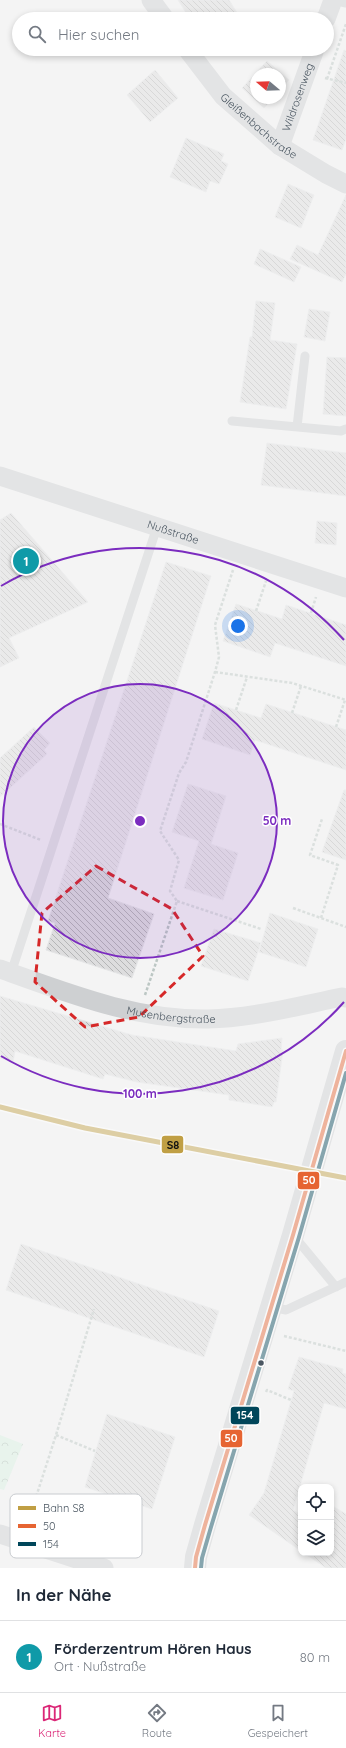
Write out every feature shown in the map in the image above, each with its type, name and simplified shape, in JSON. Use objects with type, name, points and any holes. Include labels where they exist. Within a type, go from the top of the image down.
[{"type":"street","points":[[151,0],[160,12]]},
{"type":"street","points":[[329,12],[333,0]]},
{"type":"street","name":"Gleißenbachstraße","points":[[193,56],[223,96],[280,146],[326,174],[346,184]]},
{"type":"street","name":"Wildrosenweg","points":[[280,146],[312,56]]},
{"type":"street","name":"Nußstraße","points":[[0,476],[346,588]]},
{"type":"street","name":"Musenbergstraße","points":[[6,971],[108,1006],[179,1018],[253,1016],[342,997],[346,998]]},
{"type":"street","points":[[195,1568],[196,1557],[204,1525],[293,1235],[346,1051]]},
{"type":"street","points":[[0,1534],[10,1538]]},
{"type":"street","points":[[72,1558],[104,1568]]},
{"type":"lane","points":[[333,0],[346,3]]},
{"type":"lane","points":[[297,427],[305,356]]},
{"type":"lane","points":[[232,421],[341,431],[346,429]]},
{"type":"lane","points":[[6,971],[53,845],[157,527]]},
{"type":"lane","points":[[293,1235],[336,1287]]},
{"type":"lane","points":[[271,1307],[286,1310],[346,1282]]},
{"type":"path","points":[[327,79],[346,24]]},
{"type":"path","points":[[306,74],[346,83]]},
{"type":"path","points":[[238,553],[215,625],[219,657],[215,672],[186,762],[179,773],[160,831],[179,860],[170,891],[177,901],[261,929]]},
{"type":"path","points":[[256,611],[272,564]]},
{"type":"path","points":[[215,672],[292,683],[345,700],[336,727]]},
{"type":"path","points":[[236,710],[247,677]]},
{"type":"path","points":[[292,713],[301,686]]},
{"type":"path","points":[[321,918],[338,865],[310,855],[322,819]]},
{"type":"path","points":[[0,824],[53,845]]},
{"type":"path","points":[[139,1012],[177,901]]},
{"type":"path","points":[[293,908],[346,927]]},
{"type":"path","points":[[37,1494],[94,1308]]},
{"type":"path","points":[[264,1331],[346,1351]]},
{"type":"path","points":[[244,1398],[262,1402],[267,1390],[291,1400]]},
{"type":"path","points":[[56,1435],[95,1451]]},
{"type":"highlighted area","points":[[96,866],[172,909],[203,956],[139,1017],[85,1027],[35,982],[42,913]]},
{"type":"green space","points":[[0,1435],[23,1444],[4,1490],[0,1489]]},
{"type":"building","points":[[178,0],[229,0],[237,12],[186,12]]},
{"type":"building","points":[[344,50],[346,51],[346,139],[342,150],[313,140]]},
{"type":"building","points":[[267,61],[275,68],[261,68]]},
{"type":"building","points":[[155,70],[178,98],[150,122],[127,95]]},
{"type":"building","points":[[250,79],[250,95],[242,88]]},
{"type":"building","points":[[260,104],[268,104],[264,108]]},
{"type":"building","points":[[186,138],[224,154],[221,161],[228,164],[219,184],[210,181],[206,192],[170,177]]},
{"type":"building","points":[[288,184],[314,195],[301,228],[275,217]]},
{"type":"building","points":[[346,195],[346,274],[342,282],[290,259],[297,245],[318,255]]},
{"type":"building","points":[[260,249],[301,267],[294,282],[254,264]]},
{"type":"building","points":[[256,301],[275,303],[270,340],[297,344],[286,409],[240,402],[250,337],[252,337]]},
{"type":"building","points":[[309,309],[330,312],[325,341],[304,337]]},
{"type":"building","points":[[327,357],[346,358],[346,416],[323,414]]},
{"type":"building","points":[[267,443],[346,453],[346,496],[261,485]]},
{"type":"building","points":[[11,513],[88,602],[9,638],[19,658],[0,667],[0,520]]},
{"type":"building","points":[[317,521],[337,523],[336,545],[315,543]]},
{"type":"building","points":[[166,562],[211,576],[108,898],[154,914],[132,978],[46,950],[55,923],[48,921]]},
{"type":"building","points":[[236,604],[282,619],[286,605],[346,625],[346,666],[275,643],[270,657],[223,641]]},
{"type":"building","points":[[214,703],[261,718],[266,704],[346,730],[346,770],[255,740],[250,755],[202,739]]},
{"type":"building","points":[[34,727],[50,743],[44,750],[47,754],[0,797],[0,758]]},
{"type":"building","points":[[188,784],[226,796],[211,844],[238,853],[223,900],[184,888],[199,841],[172,832]]},
{"type":"building","points":[[344,790],[346,790],[346,860],[322,852]]},
{"type":"building","points":[[270,913],[318,929],[306,967],[259,952]]},
{"type":"building","points":[[214,929],[261,943],[248,981],[201,966]]},
{"type":"building","points":[[0,996],[132,1035],[236,1051],[238,1044],[282,1038],[281,1050],[283,1050],[276,1102],[274,1102],[272,1107],[229,1100],[229,1095],[137,1082],[105,1074],[103,1079],[15,1051],[13,1062],[0,1058]]},
{"type":"building","points":[[21,1244],[219,1311],[204,1357],[6,1290]]},
{"type":"building","points":[[299,1357],[343,1369],[342,1373],[346,1374],[346,1409],[324,1403],[301,1484],[298,1484],[298,1493],[293,1510],[298,1513],[298,1549],[249,1515],[264,1493],[294,1391],[288,1389]]},
{"type":"building","points":[[107,1414],[175,1437],[152,1509],[142,1506],[142,1494],[106,1494],[85,1487]]},
{"type":"building","points":[[334,1507],[346,1514],[346,1568],[326,1568],[308,1556],[334,1556]]},
{"type":"rail line","name":"S8","points":[[0,1107],[85,1128],[346,1178]]},
{"type":"transit line","name":"50","points":[[195,1568],[196,1557],[205,1525],[293,1235],[346,1051]]},
{"type":"transit line","name":"154","points":[[201,1568],[202,1558],[211,1527],[299,1237],[346,1073]]},
{"type":"place","name":"Förderzentrum Hören Haus","points":[[26,561]]}]
